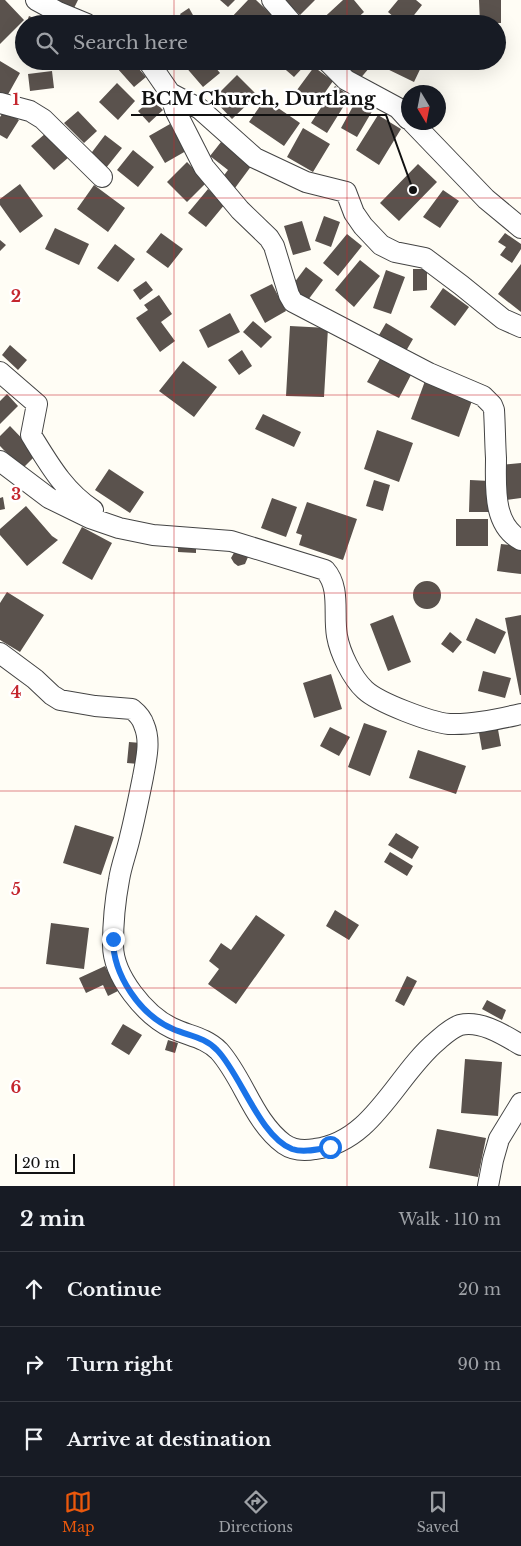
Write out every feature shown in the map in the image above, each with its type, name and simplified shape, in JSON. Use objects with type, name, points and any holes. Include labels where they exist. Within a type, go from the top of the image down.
[{"type":"street","points":[[36,0],[65,15]]},
{"type":"street","points":[[272,0],[284,15]]},
{"type":"street","points":[[154,70],[170,93],[175,110],[204,167],[240,210],[269,238],[274,246],[289,295],[294,302],[429,373],[484,396],[489,401],[494,410],[496,497],[501,516],[510,533],[521,540]]},
{"type":"street","points":[[336,70],[346,80],[401,111]]},
{"type":"street","points":[[170,93],[200,109],[255,158],[306,182],[346,192],[354,212],[363,226],[381,245],[395,252],[425,258],[503,319],[521,326]]},
{"type":"street","points":[[0,103],[30,111],[43,119],[102,177]]},
{"type":"street","points":[[420,130],[486,198],[521,228]]},
{"type":"street","points":[[0,372],[37,404],[31,435],[58,479],[73,495],[119,528]]},
{"type":"street","points":[[0,461],[49,498],[90,518],[119,528],[153,535],[231,541],[324,570],[331,578],[335,589],[337,637],[343,656],[365,690],[378,698],[418,716],[449,724],[482,722],[521,714]]},
{"type":"street","points":[[0,653],[35,678],[52,695],[60,700],[95,706],[132,709],[144,724],[148,750],[131,836],[119,879],[115,912],[113,949],[118,966],[128,987],[149,1014],[172,1028],[202,1039],[217,1050],[225,1059],[268,1128],[284,1144],[292,1149],[305,1151],[330,1147],[357,1131],[371,1118],[407,1071],[429,1048],[451,1030],[461,1025],[480,1026],[499,1033],[521,1045]]},
{"type":"street","points":[[488,1186],[492,1160],[499,1139],[521,1103]]},
{"type":"building","points":[[0,0],[5,0],[19,15],[15,15],[15,29],[0,44]]},
{"type":"building","points":[[55,0],[78,0],[73,10]]},
{"type":"building","points":[[220,0],[235,0],[228,7]]},
{"type":"building","points":[[248,0],[256,0],[272,15],[234,15]]},
{"type":"building","points":[[284,0],[315,0],[300,15]]},
{"type":"building","points":[[343,0],[354,0],[364,12],[361,15],[327,15]]},
{"type":"building","points":[[398,0],[416,0],[422,5],[414,15],[392,15],[388,12]]},
{"type":"building","points":[[479,0],[501,0],[501,15],[480,15]]},
{"type":"building","points":[[189,8],[193,15],[181,15]]},
{"type":"building","points":[[0,61],[20,73],[6,98],[0,94]]},
{"type":"building","points":[[119,70],[140,70],[146,77],[134,87]]},
{"type":"building","points":[[188,70],[218,70],[220,73],[203,87]]},
{"type":"building","points":[[286,70],[301,70],[294,77]]},
{"type":"building","points":[[312,70],[318,70],[333,81],[317,104],[297,90]]},
{"type":"building","points":[[347,70],[367,70],[359,80]]},
{"type":"building","points":[[389,70],[420,70],[414,82]]},
{"type":"building","points":[[52,71],[54,88],[30,91],[28,74]]},
{"type":"building","points":[[237,75],[257,95],[232,119],[213,99]]},
{"type":"building","points":[[117,83],[135,101],[118,120],[99,102]]},
{"type":"building","points":[[335,86],[350,96],[327,133],[311,123]]},
{"type":"building","points":[[152,99],[163,110],[149,123],[138,111]]},
{"type":"building","points":[[265,99],[300,123],[284,146],[249,122]]},
{"type":"building","points":[[357,99],[374,108],[357,137],[341,128]]},
{"type":"building","points":[[4,111],[19,120],[7,139],[0,135],[0,117]]},
{"type":"building","points":[[78,111],[97,131],[84,143],[64,123]]},
{"type":"building","points":[[378,115],[401,129],[379,165],[356,150]]},
{"type":"building","points":[[170,124],[186,151],[165,163],[149,136]]},
{"type":"building","points":[[303,128],[330,144],[313,172],[287,157]]},
{"type":"building","points":[[46,133],[69,157],[54,170],[31,146]]},
{"type":"building","points":[[105,135],[122,148],[106,168],[89,156]]},
{"type":"building","points":[[221,142],[252,165],[235,188],[222,178],[228,170],[210,156]]},
{"type":"building","points":[[133,150],[154,167],[138,187],[117,170]]},
{"type":"building","points":[[187,162],[207,182],[187,202],[167,182]]},
{"type":"building","points":[[418,164],[437,182],[399,221],[380,203]]},
{"type":"building","points":[[20,184],[43,216],[20,233],[0,205],[0,199]]},
{"type":"building","points":[[94,185],[125,208],[108,232],[77,209]]},
{"type":"building","points":[[208,189],[225,204],[206,227],[188,213]]},
{"type":"building","points":[[443,190],[459,201],[440,228],[423,217]]},
{"type":"building","points":[[324,216],[340,222],[331,247],[315,241]]},
{"type":"building","points":[[302,221],[311,250],[293,255],[284,226]]},
{"type":"building","points":[[55,228],[89,244],[79,265],[45,249]]},
{"type":"building","points":[[161,233],[183,249],[168,268],[146,252]]},
{"type":"building","points":[[505,233],[521,244],[521,249],[512,263],[500,255],[506,247],[498,242]]},
{"type":"building","points":[[347,234],[362,246],[338,276],[323,263]]},
{"type":"building","points":[[0,240],[6,245],[0,251]]},
{"type":"building","points":[[115,244],[135,259],[118,282],[97,268]]},
{"type":"building","points":[[360,260],[380,276],[354,307],[335,290]]},
{"type":"building","points":[[521,264],[521,312],[498,294]]},
{"type":"building","points":[[306,267],[323,280],[308,300],[291,287]]},
{"type":"building","points":[[413,269],[427,269],[427,290],[413,291]]},
{"type":"building","points":[[386,270],[405,277],[391,314],[373,308]]},
{"type":"building","points":[[146,281],[153,290],[140,300],[133,290]]},
{"type":"building","points":[[272,284],[286,311],[265,323],[250,295]]},
{"type":"building","points":[[443,288],[469,307],[455,326],[430,307]]},
{"type":"building","points":[[159,295],[172,314],[161,322],[175,341],[160,352],[136,318],[148,310],[144,305]]},
{"type":"building","points":[[230,313],[240,332],[208,348],[199,330]]},
{"type":"building","points":[[253,321],[272,337],[261,348],[243,332]]},
{"type":"building","points":[[386,323],[413,339],[406,351],[379,335]]},
{"type":"building","points":[[290,326],[328,328],[324,397],[286,396]]},
{"type":"building","points":[[10,345],[27,360],[18,370],[2,355]]},
{"type":"building","points":[[242,350],[252,366],[239,375],[228,360]]},
{"type":"building","points":[[381,357],[412,373],[399,398],[367,382]]},
{"type":"building","points":[[183,361],[217,387],[194,417],[159,391]]},
{"type":"building","points":[[425,381],[473,398],[459,437],[411,419]]},
{"type":"building","points":[[7,394],[18,406],[0,424],[0,401]]},
{"type":"building","points":[[263,414],[301,432],[294,447],[255,429]]},
{"type":"building","points":[[10,426],[37,454],[22,469],[0,446],[0,436]]},
{"type":"building","points":[[377,430],[413,443],[399,482],[364,469]]},
{"type":"building","points":[[521,463],[521,498],[505,500],[501,465]]},
{"type":"building","points":[[109,469],[144,492],[130,513],[95,490]]},
{"type":"building","points":[[374,480],[390,485],[383,511],[366,506]]},
{"type":"building","points":[[470,480],[490,481],[489,512],[469,512]]},
{"type":"building","points":[[3,497],[5,509],[0,510],[0,498]]},
{"type":"building","points":[[272,498],[297,507],[286,537],[261,528]]},
{"type":"building","points":[[307,502],[357,519],[343,560],[299,545],[302,535],[296,533]]},
{"type":"building","points":[[26,506],[52,536],[58,540],[27,566],[0,535],[0,529]]},
{"type":"building","points":[[456,519],[488,519],[488,546],[456,546]]},
{"type":"building","points":[[82,527],[112,543],[92,580],[62,563]]},
{"type":"building","points":[[178,543],[196,544],[196,553],[178,552]]},
{"type":"building","points":[[501,544],[521,546],[521,574],[497,571]]},
{"type":"building","points":[[235,551],[248,557],[245,564],[238,566],[234,563],[231,558]]},
{"type":"building","points":[[427,581],[437,585],[441,595],[437,605],[427,609],[417,605],[413,595],[417,585]]},
{"type":"building","points":[[7,592],[44,615],[20,652],[0,640],[0,603]]},
{"type":"building","points":[[393,615],[411,662],[388,671],[370,624]]},
{"type":"building","points":[[521,615],[521,695],[520,695],[505,618]]},
{"type":"building","points":[[476,618],[506,632],[495,654],[466,640]]},
{"type":"building","points":[[450,632],[462,642],[453,653],[441,644]]},
{"type":"building","points":[[483,671],[511,678],[505,698],[478,691]]},
{"type":"building","points":[[331,674],[342,709],[314,718],[303,683]]},
{"type":"building","points":[[364,723],[387,731],[370,776],[348,767]]},
{"type":"building","points":[[497,724],[501,746],[482,750],[478,727]]},
{"type":"building","points":[[330,727],[350,737],[339,756],[320,746]]},
{"type":"building","points":[[129,742],[141,743],[139,764],[127,763]]},
{"type":"building","points":[[418,750],[466,766],[456,794],[409,778]]},
{"type":"building","points":[[75,825],[114,837],[101,875],[63,863]]},
{"type":"building","points":[[396,833],[419,847],[412,859],[388,845]]},
{"type":"building","points":[[390,852],[413,866],[407,876],[384,862]]},
{"type":"building","points":[[335,910],[359,925],[349,940],[326,926]]},
{"type":"building","points":[[256,915],[285,935],[236,1004],[208,984],[219,969],[209,961],[221,943],[231,950]]},
{"type":"building","points":[[51,923],[89,928],[84,969],[46,964]]},
{"type":"building","points":[[105,966],[118,991],[108,996],[103,985],[86,993],[79,978]]},
{"type":"building","points":[[407,976],[417,981],[404,1006],[395,1001]]},
{"type":"building","points":[[487,1000],[506,1010],[502,1020],[482,1009]]},
{"type":"building","points":[[123,1024],[142,1035],[129,1055],[111,1044]]},
{"type":"building","points":[[168,1040],[178,1043],[175,1053],[165,1050]]},
{"type":"building","points":[[465,1059],[502,1062],[498,1116],[461,1113]]},
{"type":"building","points":[[437,1129],[486,1138],[478,1177],[429,1168]]},
{"type":"place","name":"BCM Church, Durtlang","points":[[413,190]]},
{"type":"route","points":[[113,939],[113,949],[118,966],[128,987],[139,1003],[159,1021],[209,1042],[225,1059],[268,1128],[284,1144],[292,1149],[305,1151],[330,1147]]}]
